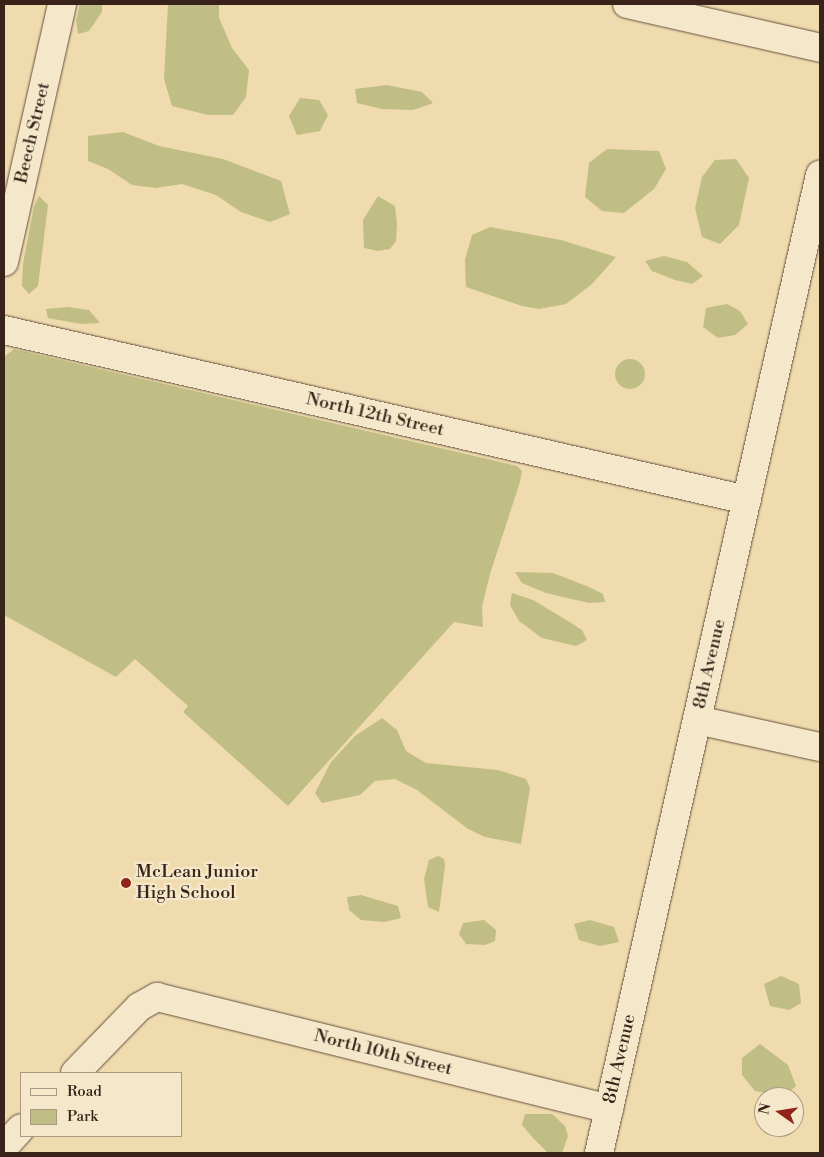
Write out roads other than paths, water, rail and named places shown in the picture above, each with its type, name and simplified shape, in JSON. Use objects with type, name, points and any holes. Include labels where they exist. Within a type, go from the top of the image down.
[{"type":"street","name":"Beech Street","points":[[4,262],[62,4]]},
{"type":"street","points":[[627,4],[820,48]]},
{"type":"street","name":"8th Avenue","points":[[599,1153],[820,175]]},
{"type":"street","name":"North 12th Street","points":[[4,330],[747,500]]},
{"type":"street","points":[[697,720],[820,747]]},
{"type":"street","name":"North 10th Street","points":[[76,1072],[139,1007],[157,997],[609,1109]]},
{"type":"street","points":[[4,1146],[20,1129]]},
{"type":"place","name":"McLean Junior High School","points":[[126,883]]}]
